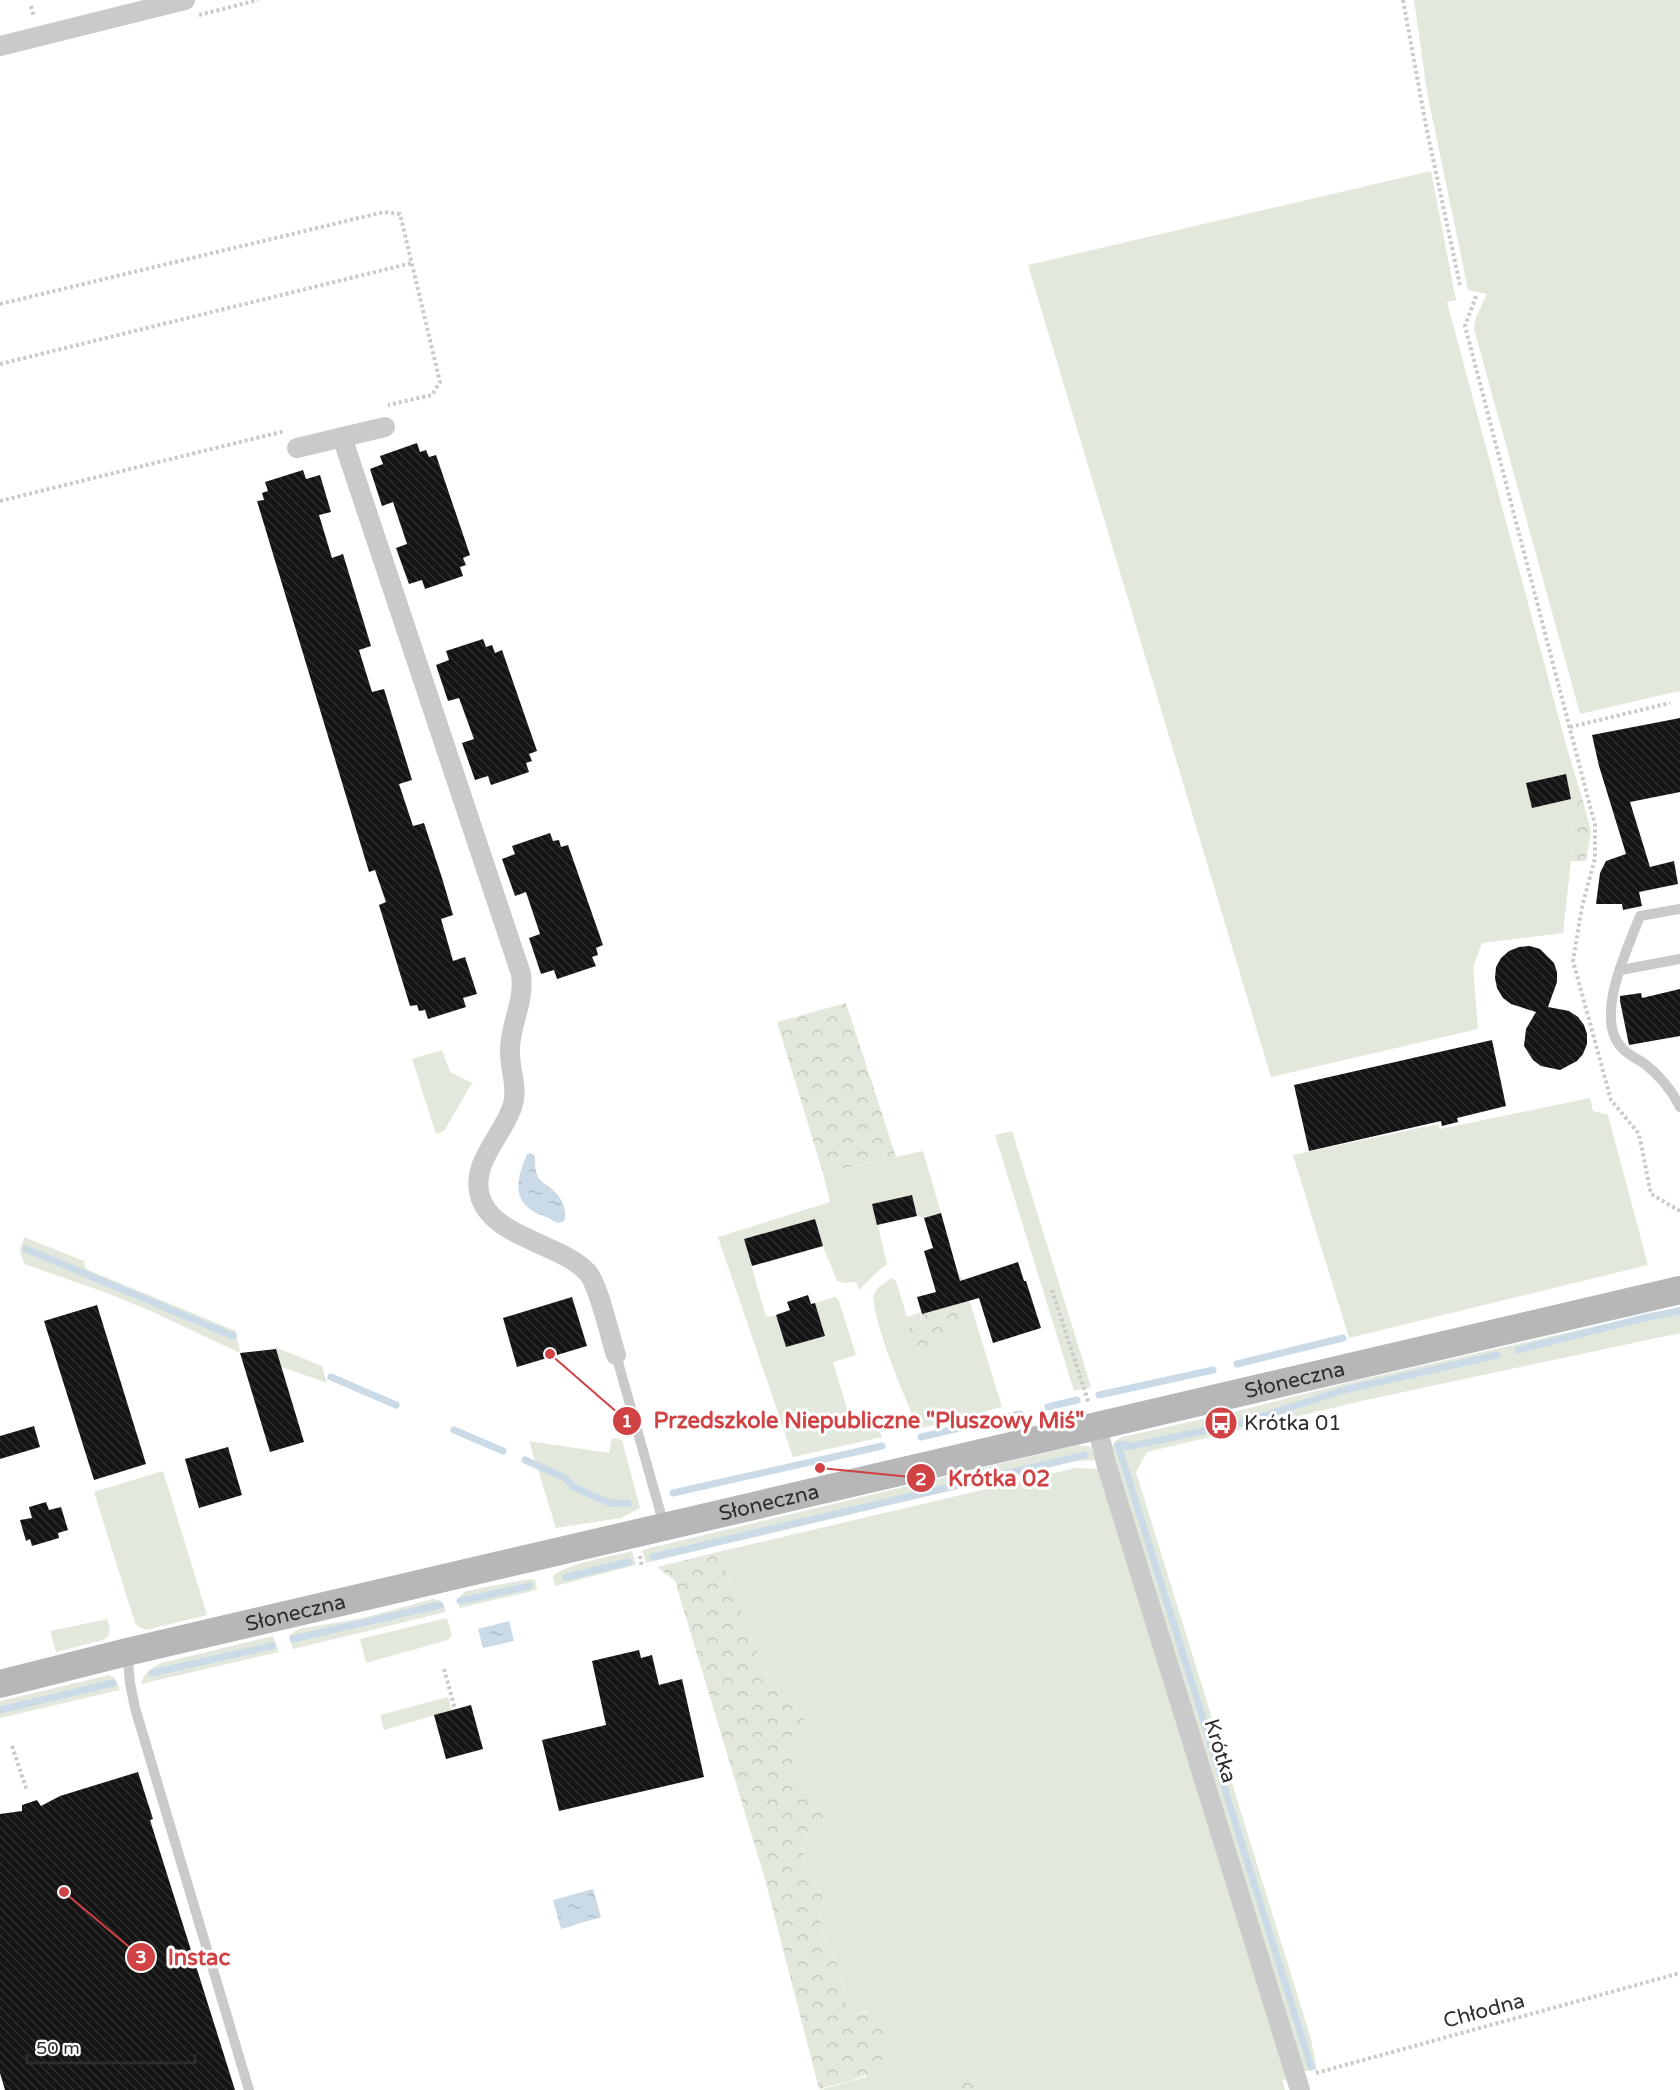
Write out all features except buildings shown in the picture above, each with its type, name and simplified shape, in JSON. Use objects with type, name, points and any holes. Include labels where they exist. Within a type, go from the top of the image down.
[{"type":"main road","name":"Słoneczna","points":[[0,1684],[127,1652],[665,1528],[1094,1418],[1680,1290]]},
{"type":"street","points":[[0,46],[185,0]]},
{"type":"street","points":[[296,438],[342,437],[385,427]]},
{"type":"street","points":[[342,437],[521,974],[522,998],[510,1048],[514,1102],[480,1169],[478,1187],[480,1197],[487,1212],[506,1226],[576,1262],[590,1275],[615,1355]]},
{"type":"street","name":"Krótka","points":[[1094,1418],[1109,1474],[1299,2086]]},
{"type":"lane","points":[[1680,909],[1640,916],[1615,981],[1611,1005],[1616,1041],[1662,1079],[1680,1107]]},
{"type":"lane","points":[[1621,970],[1680,959]]},
{"type":"lane","points":[[615,1355],[665,1528]]},
{"type":"lane","points":[[127,1652],[135,1708],[249,2090]]},
{"type":"path","points":[[1403,0],[1426,126],[1460,285]]},
{"type":"path","points":[[31,6],[34,17]]},
{"type":"path","points":[[0,304],[384,212],[400,214],[440,382],[432,394],[387,406]]},
{"type":"path","points":[[0,364],[412,263]]},
{"type":"path","points":[[1476,296],[1465,326],[1595,825],[1595,858],[1582,906],[1573,961],[1611,1100],[1639,1134],[1651,1194],[1680,1212]]},
{"type":"path","points":[[0,501],[296,438]]},
{"type":"path","points":[[1570,727],[1670,703]]},
{"type":"path","points":[[1052,1290],[1094,1418]]},
{"type":"path","points":[[444,1670],[455,1709]]},
{"type":"path","points":[[12,1746],[27,1791]]},
{"type":"path","name":"Chłodna","points":[[1299,2086],[1321,2071],[1680,1973]]},
{"type":"green space","points":[[1414,0],[1680,0],[1680,693],[1679,691],[1580,714],[1474,329],[1476,317],[1487,294],[1468,290],[1427,92]]},
{"type":"green space","points":[[1431,171],[1456,300],[1447,302],[1582,797],[1574,800],[1571,861],[1563,933],[1482,943],[1473,967],[1478,1029],[1271,1077],[1028,265]]},
{"type":"green space","points":[[1582,797],[1591,832],[1586,861],[1571,861],[1574,800]]},
{"type":"green space","points":[[846,1003],[896,1157],[823,1173],[777,1022]]},
{"type":"green space","points":[[442,1050],[450,1072],[472,1083],[444,1131],[436,1134],[412,1059]]},
{"type":"green space","points":[[1590,1098],[1593,1111],[1608,1115],[1648,1265],[1349,1338],[1293,1155],[1439,1124],[1439,1129]]},
{"type":"green space","points":[[1012,1131],[1091,1387],[1074,1391],[995,1135]]},
{"type":"green space","points":[[923,1151],[941,1213],[924,1218],[917,1216],[912,1195],[873,1204],[887,1264],[859,1290],[856,1282],[837,1281],[823,1246],[744,1240],[766,1317],[776,1315],[786,1347],[825,1336],[815,1303],[835,1297],[839,1301],[856,1355],[833,1362],[852,1425],[875,1418],[882,1437],[793,1457],[718,1237],[830,1202],[823,1173]]},
{"type":"green space","points":[[24,1237],[84,1261],[86,1269],[236,1331],[240,1353],[107,1293],[24,1264],[20,1250]]},
{"type":"green space","points":[[957,1270],[963,1280],[1002,1407],[918,1429],[885,1345],[873,1296],[878,1288],[891,1278],[896,1281],[907,1317],[921,1312],[920,1323],[909,1328],[918,1348],[955,1338],[956,1304],[943,1274]]},
{"type":"green space","points":[[956,1304],[962,1319],[961,1335],[946,1342],[918,1348],[912,1342],[909,1328],[920,1323],[922,1314]]},
{"type":"green space","points":[[1680,1307],[1680,1333],[1366,1400],[1147,1452],[1136,1472],[1311,2039],[1317,2070],[1302,2071],[1110,1450],[1115,1441],[1122,1437],[1207,1418],[1211,1432],[1233,1427],[1230,1413],[1355,1381]]},
{"type":"green space","points":[[275,1347],[322,1366],[327,1383],[282,1367]]},
{"type":"green space","points":[[612,1438],[622,1440],[640,1508],[621,1518],[556,1528],[529,1441],[609,1453]]},
{"type":"green space","points":[[1078,1445],[1091,1447],[1097,1460],[1076,1461],[646,1563],[642,1550]]},
{"type":"green space","points":[[1076,1468],[1099,1469],[1287,2079],[1282,2080],[1285,2090],[979,2090],[975,2080],[941,2090],[819,2090],[866,2077],[867,2011],[856,2014],[845,2003],[843,1983],[836,1961],[820,1929],[823,1896],[804,1867],[803,1841],[824,1817],[819,1802],[806,1792],[792,1776],[793,1754],[801,1739],[798,1708],[779,1692],[766,1674],[718,1552]]},
{"type":"green space","points":[[163,1471],[207,1615],[146,1630],[135,1623],[94,1492]]},
{"type":"green space","points":[[632,1551],[636,1565],[555,1586],[553,1576],[567,1568]]},
{"type":"green space","points":[[718,1552],[766,1674],[779,1692],[798,1708],[805,1723],[801,1739],[793,1754],[792,1775],[806,1792],[819,1802],[824,1817],[803,1841],[804,1867],[823,1896],[820,1929],[836,1961],[843,1983],[845,2003],[856,2014],[880,2010],[891,2024],[885,2055],[878,2065],[860,2077],[819,2089],[766,1883],[675,1581],[657,1567]]},
{"type":"green space","points":[[529,1579],[535,1580],[537,1590],[459,1608],[460,1596],[466,1591]]},
{"type":"green space","points":[[433,1599],[442,1602],[446,1612],[293,1649],[289,1635],[299,1629],[363,1618]]},
{"type":"green space","points":[[447,1618],[452,1636],[448,1640],[366,1663],[360,1639]]},
{"type":"green space","points":[[107,1619],[110,1629],[108,1637],[56,1652],[50,1631]]},
{"type":"green space","points":[[273,1636],[279,1652],[141,1684],[146,1674],[161,1663]]},
{"type":"green space","points":[[109,1675],[115,1678],[120,1690],[0,1718],[0,1701]]},
{"type":"green space","points":[[448,1697],[452,1710],[384,1730],[380,1715]]},
{"type":"green space","points":[[975,2080],[979,2090],[941,2090],[942,2089]]},
{"type":"water","points":[[531,1153],[535,1156],[538,1178],[562,1201],[565,1209],[564,1221],[556,1222],[536,1213],[521,1199],[519,1177],[527,1154]]},
{"type":"water","points":[[509,1621],[514,1641],[483,1648],[478,1629]]},
{"type":"water","points":[[593,1889],[601,1917],[561,1929],[553,1900]]},
{"type":"waterway","points":[[26,1249],[233,1336]]},
{"type":"waterway","points":[[1518,1350],[1680,1311]]},
{"type":"waterway","points":[[1237,1364],[1343,1338]]},
{"type":"waterway","points":[[1311,2067],[1118,1445],[1124,1444],[1127,1447],[1245,1422],[1344,1390],[1497,1355]]},
{"type":"waterway","points":[[1099,1395],[1213,1370]]},
{"type":"waterway","points":[[331,1377],[396,1405]]},
{"type":"waterway","points":[[1048,1407],[1077,1400]]},
{"type":"waterway","points":[[921,1437],[1020,1414]]},
{"type":"waterway","points":[[454,1430],[503,1451]]},
{"type":"waterway","points":[[673,1493],[882,1446]]},
{"type":"waterway","points":[[653,1557],[1085,1455]]},
{"type":"waterway","points":[[525,1460],[565,1478],[573,1487],[610,1503],[628,1503]]},
{"type":"waterway","points":[[566,1577],[629,1562]]},
{"type":"waterway","points":[[460,1601],[529,1586]]},
{"type":"waterway","points":[[293,1639],[440,1605]]},
{"type":"waterway","points":[[152,1673],[272,1646]]},
{"type":"waterway","points":[[0,1710],[113,1683]]},
{"type":"place","name":"Przedszkole Niepubliczne \"Pluszowy Miś\"","points":[[550,1354]]},
{"type":"place","name":"Krótka 01","points":[[1221,1423]]},
{"type":"place","name":"Krótka 02","points":[[820,1468]]},
{"type":"place","name":"Instac","points":[[64,1892]]}]
